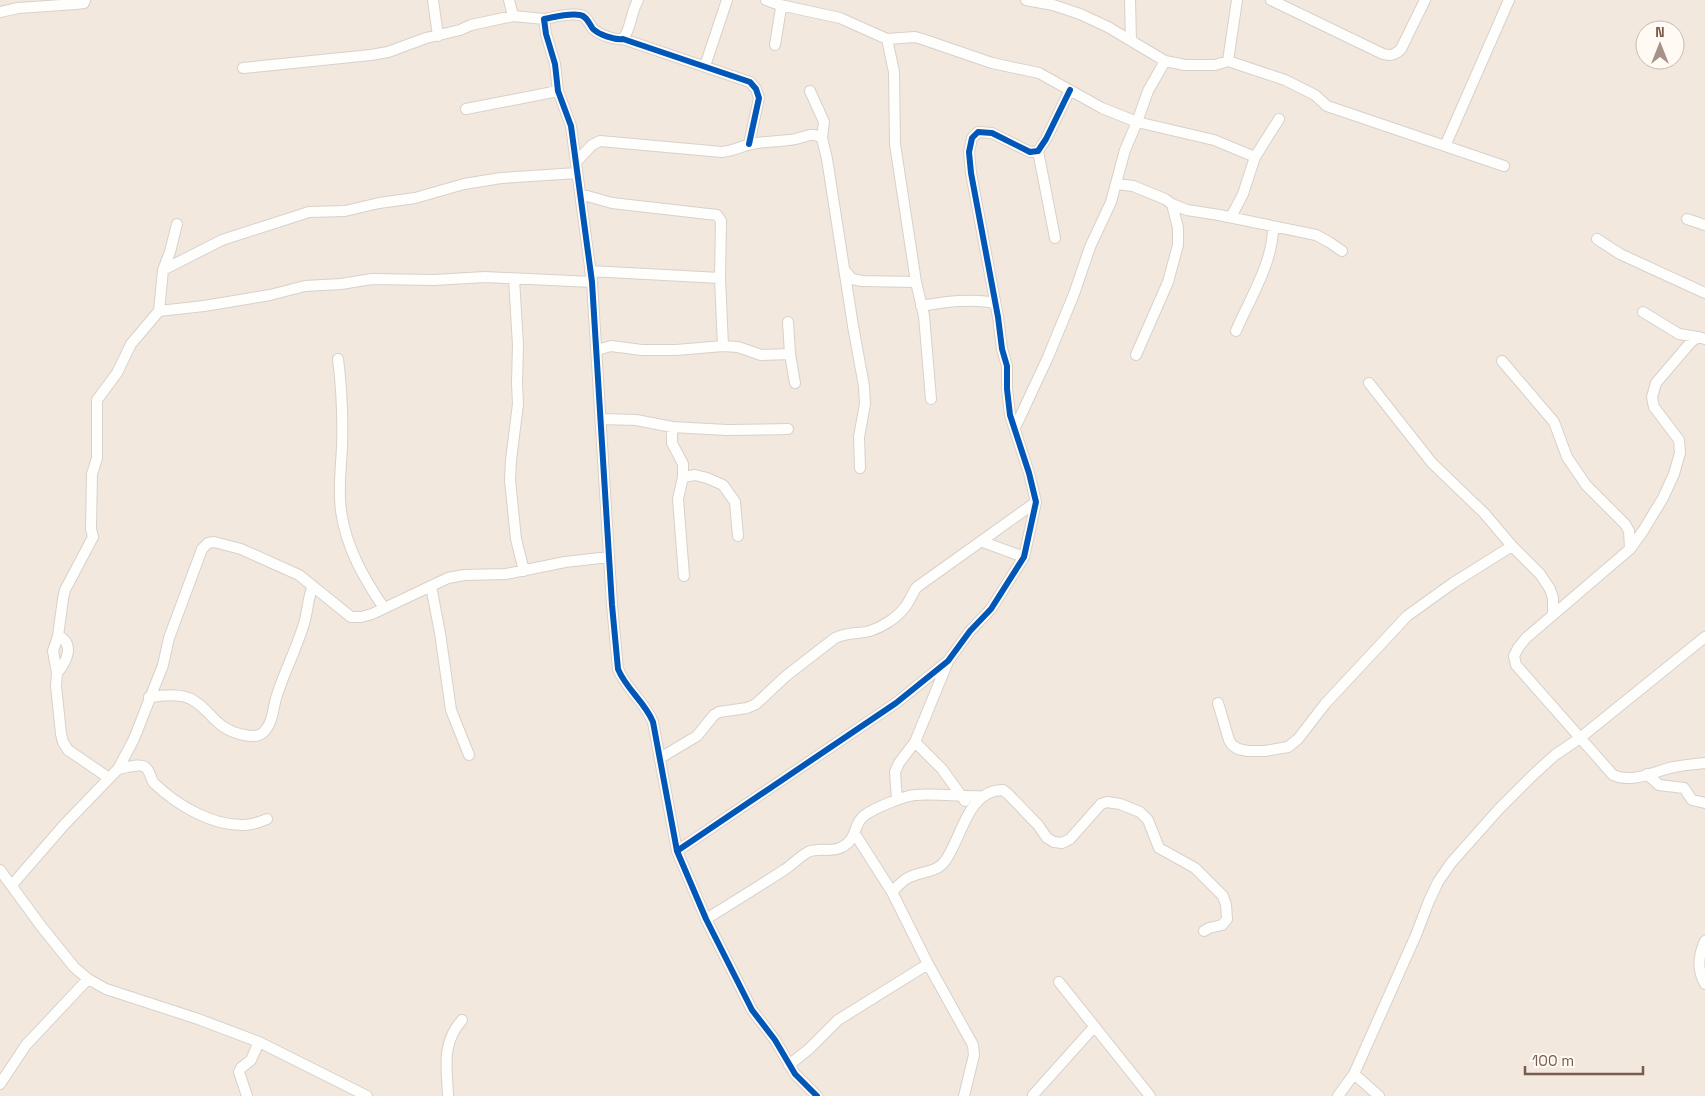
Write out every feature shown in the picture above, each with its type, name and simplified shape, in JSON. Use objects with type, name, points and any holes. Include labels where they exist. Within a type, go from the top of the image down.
[{"type":"street","points":[[0,12],[16,4],[76,4],[84,3],[85,0]]},
{"type":"street","points":[[433,0],[438,36]]},
{"type":"street","points":[[509,0],[513,16]]},
{"type":"street","points":[[623,39],[626,36],[638,0]]},
{"type":"street","points":[[705,66],[727,0]]},
{"type":"street","points":[[766,0],[780,5],[840,18],[887,39],[922,39],[992,63],[1039,73],[1102,108],[1137,122],[1214,140],[1255,157]]},
{"type":"street","points":[[1026,0],[1053,2],[1108,27],[1165,61],[1185,65],[1214,65],[1228,60],[1285,80],[1315,95],[1332,108],[1504,166]]},
{"type":"street","points":[[1130,0],[1131,42]]},
{"type":"street","points":[[1228,60],[1237,0]]},
{"type":"street","points":[[1271,0],[1344,36],[1389,55],[1397,53],[1401,49],[1425,0]]},
{"type":"street","points":[[1445,146],[1509,0]]},
{"type":"street","points":[[775,46],[780,5]]},
{"type":"street","points":[[243,68],[388,52],[472,25],[513,16],[544,18],[560,15],[581,15],[586,18],[590,26],[598,33],[616,39],[623,39],[750,82],[756,89],[759,98],[749,144]]},
{"type":"street","points":[[544,18],[546,34],[555,64],[558,91],[570,126],[592,282],[618,669],[622,678],[648,711],[653,722],[677,850],[706,919],[752,1010],[775,1040],[795,1074],[817,1096]]},
{"type":"street","points":[[887,39],[894,72],[895,144],[921,306],[931,399]]},
{"type":"street","points":[[1014,428],[1048,357],[1074,294],[1090,247],[1111,202],[1125,150],[1148,91],[1165,61]]},
{"type":"street","points":[[1055,238],[1038,151],[1046,139],[1070,90]]},
{"type":"street","points":[[466,109],[558,91]]},
{"type":"street","points":[[810,91],[824,122],[822,138],[864,386],[865,404],[859,437],[860,468]]},
{"type":"street","points":[[1231,217],[1243,194],[1255,157],[1279,119]]},
{"type":"street","points":[[897,800],[895,772],[899,763],[915,742],[948,661],[970,631],[991,609],[1024,557],[1036,502],[1008,403],[1007,366],[1002,350],[998,316],[971,173],[969,152],[972,138],[978,132],[992,133],[1030,152],[1038,151]]},
{"type":"street","points":[[576,162],[592,145],[600,141],[722,152],[734,151],[749,144],[765,141],[799,139],[810,135],[822,138]]},
{"type":"street","points":[[163,270],[222,240],[309,212],[345,211],[379,203],[415,198],[464,184],[501,178],[577,173]]},
{"type":"street","points":[[1116,184],[1133,186],[1187,210],[1316,235],[1342,251]]},
{"type":"street","points":[[580,194],[612,203],[717,215],[721,221],[720,278],[723,346]]},
{"type":"street","points":[[1136,355],[1168,282],[1178,245],[1178,228],[1172,204]]},
{"type":"street","points":[[1687,219],[1705,225]]},
{"type":"street","points":[[109,778],[68,750],[63,742],[57,702],[57,673],[53,651],[58,636],[65,590],[93,537],[91,529],[92,474],[97,458],[97,400],[118,373],[131,344],[159,311],[163,270],[178,224]]},
{"type":"street","points":[[1236,331],[1265,266],[1272,242],[1273,227]]},
{"type":"street","points":[[1597,239],[1620,254],[1705,293]]},
{"type":"street","points":[[844,268],[852,279],[862,281],[916,282]]},
{"type":"street","points":[[590,271],[720,278]]},
{"type":"street","points":[[159,311],[223,303],[305,286],[341,284],[372,279],[434,280],[485,278],[592,282]]},
{"type":"street","points":[[514,279],[518,344],[518,404],[510,480],[516,539],[524,571]]},
{"type":"street","points":[[921,306],[952,301],[976,300],[995,303]]},
{"type":"street","points":[[1643,312],[1679,334],[1702,338]]},
{"type":"street","points":[[788,322],[790,354],[795,383]]},
{"type":"street","points":[[1702,338],[1691,342],[1656,382],[1652,397],[1654,407],[1678,440],[1680,453],[1674,474],[1663,498],[1630,549],[1526,638],[1514,656],[1516,665],[1613,776],[1622,779],[1634,778],[1675,767],[1705,763]]},
{"type":"street","points":[[597,350],[611,346],[642,350],[676,350],[723,346],[738,347],[761,355],[790,354]]},
{"type":"street","points":[[338,359],[343,394],[340,481],[341,511],[348,540],[365,580],[384,608]]},
{"type":"street","points":[[1502,361],[1554,422],[1566,457],[1586,485],[1625,524],[1629,531],[1630,549]]},
{"type":"street","points":[[1368,383],[1432,463],[1484,513],[1512,546],[1540,574],[1550,589],[1553,598],[1553,614]]},
{"type":"street","points":[[601,419],[636,420],[672,427],[727,430],[788,429]]},
{"type":"street","points":[[672,427],[672,443],[683,464],[683,477],[678,499],[684,576]]},
{"type":"street","points":[[683,477],[695,475],[723,485],[735,502],[738,536]]},
{"type":"street","points":[[660,758],[697,736],[714,715],[719,712],[747,708],[756,704],[786,676],[835,638],[843,634],[868,632],[894,617],[905,606],[917,587],[983,542],[1036,502]]},
{"type":"street","points":[[12,885],[64,825],[118,769],[134,739],[163,665],[169,638],[204,546],[214,542],[241,549],[298,575],[352,617],[366,616],[448,578],[464,575],[506,574],[538,566],[609,557]]},
{"type":"street","points":[[983,542],[1024,557]]},
{"type":"street","points":[[1218,703],[1232,745],[1238,749],[1265,752],[1288,747],[1298,739],[1325,704],[1407,616],[1453,583],[1512,546]]},
{"type":"street","points":[[149,697],[183,696],[190,698],[215,721],[230,731],[252,736],[258,736],[265,732],[294,653],[313,586]]},
{"type":"street","points":[[431,586],[440,632],[451,710],[468,756]]},
{"type":"street","points":[[57,673],[64,665],[68,656],[66,642],[62,637],[58,636]]},
{"type":"street","points":[[1338,1096],[1354,1074],[1438,882],[1451,863],[1516,791],[1555,755],[1580,738],[1705,637]]},
{"type":"street","points":[[677,850],[896,703],[948,661]]},
{"type":"street","points":[[915,742],[945,773],[961,797],[972,809]]},
{"type":"street","points":[[118,769],[140,765],[145,767],[153,783],[171,798],[203,817],[240,825],[254,824],[267,819]]},
{"type":"street","points":[[1647,774],[1659,785],[1684,788],[1692,800],[1705,803]]},
{"type":"street","points":[[706,919],[785,870],[807,852],[812,850],[838,849],[844,846],[856,834],[860,819],[897,800],[916,795],[983,796],[996,790],[1003,790],[1054,842],[1062,843],[1070,839],[1101,804],[1107,802],[1120,804],[1140,812],[1148,820],[1158,848],[1195,868],[1223,896],[1227,919],[1222,925],[1204,931]]},
{"type":"street","points":[[892,892],[906,879],[940,866],[945,861],[972,809],[983,796]]},
{"type":"street","points":[[856,834],[892,892],[928,964],[973,1045],[974,1055],[964,1096]]},
{"type":"street","points":[[0,870],[74,967],[88,979],[106,989],[198,1019],[259,1042],[367,1096]]},
{"type":"street","points":[[1705,941],[1699,954],[1699,969],[1705,984]]},
{"type":"street","points":[[789,1064],[809,1049],[838,1020],[928,964]]},
{"type":"street","points":[[0,1084],[26,1045],[88,979]]},
{"type":"street","points":[[1059,982],[1150,1096]]},
{"type":"street","points":[[448,1096],[446,1050],[453,1030],[462,1020]]},
{"type":"street","points":[[1032,1095],[1094,1027]]},
{"type":"street","points":[[248,1096],[239,1072],[251,1060],[259,1042]]},
{"type":"street","points":[[1354,1074],[1379,1096]]},
{"type":"shaded area","points":[[0,0],[1705,0],[1705,1096],[0,1096]]},
{"type":"cycle path","points":[[749,144],[759,98],[756,89],[750,82],[623,39],[603,35],[593,29],[582,16],[566,15],[544,19],[546,34],[555,64],[558,91],[571,126],[592,282],[612,605],[618,669],[653,722],[677,851],[706,919],[752,1010],[775,1040],[795,1074],[817,1096]]},
{"type":"cycle path","points":[[677,851],[896,703],[948,661],[970,631],[991,609],[1024,557],[1036,502],[1029,473],[1010,415],[1007,366],[1002,349],[969,152],[972,138],[978,132],[992,133],[1030,152],[1038,151],[1046,139],[1070,90]]}]
